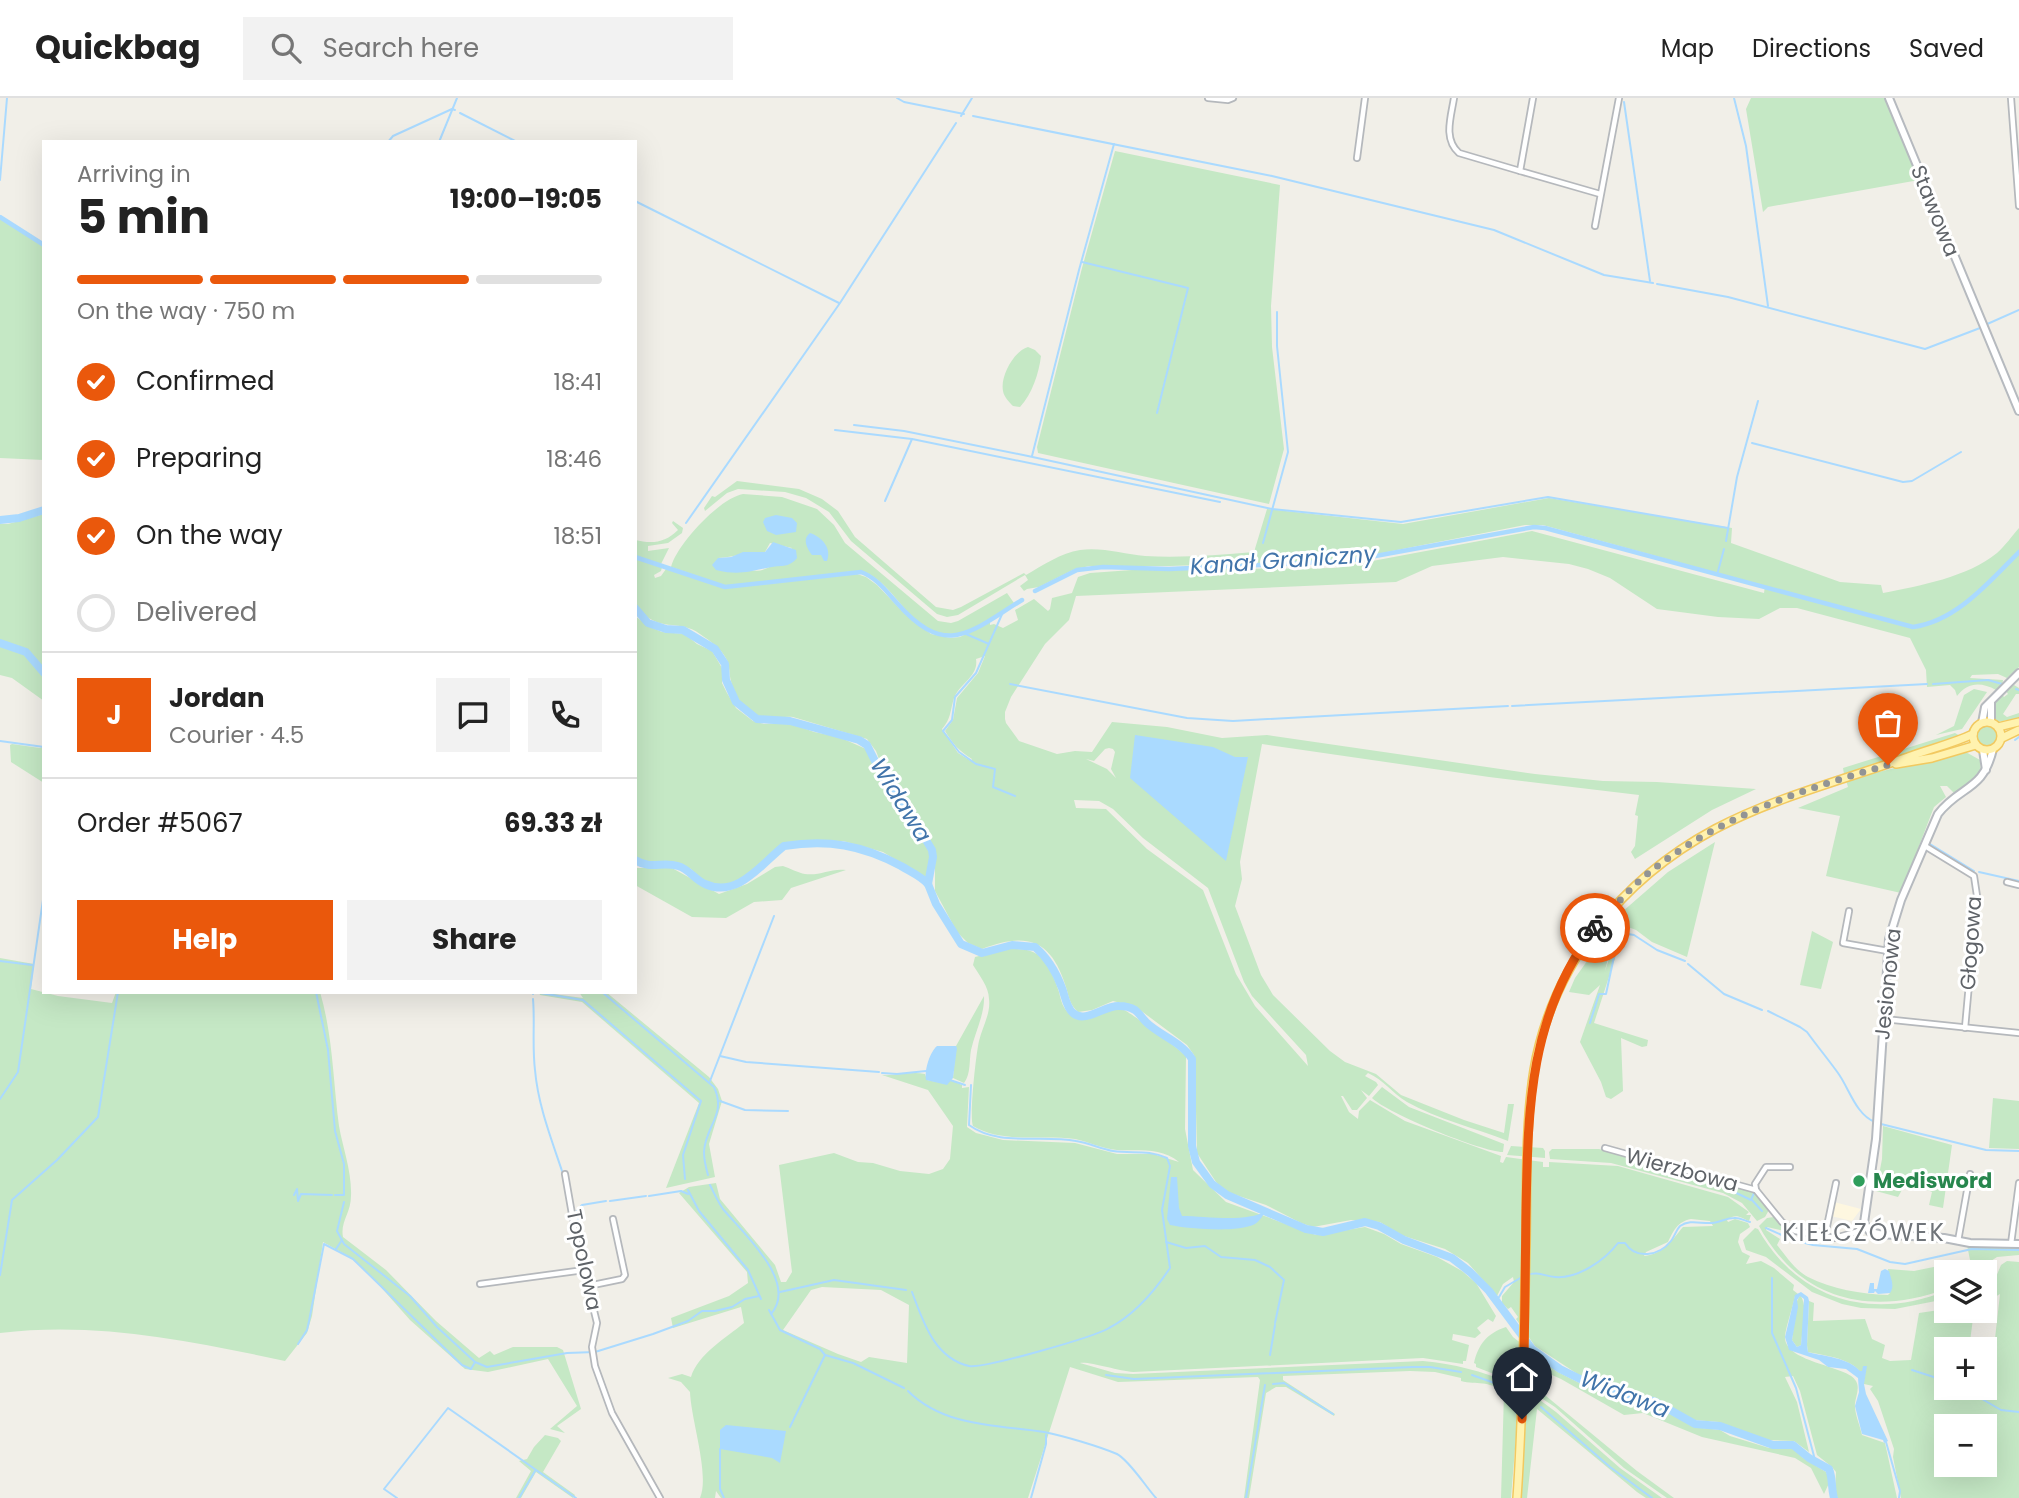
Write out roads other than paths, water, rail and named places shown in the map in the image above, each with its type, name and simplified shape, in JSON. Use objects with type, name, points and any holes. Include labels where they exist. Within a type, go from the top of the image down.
[{"type":"main road","points":[[1979,748],[1973,734],[1976,727],[1982,723],[2019,722]]},
{"type":"main road","points":[[1995,724],[2002,738]]},
{"type":"main road","points":[[1888,765],[1979,748],[1993,749],[1999,745],[2002,738],[2019,730]]},
{"type":"main road","points":[[1517,1498],[1523,1399],[1528,1142],[1534,1068],[1546,1020],[1563,979],[1582,947],[1618,901],[1643,878],[1672,855],[1736,819],[1836,780],[1888,765],[1973,734]]},
{"type":"street","points":[[1208,98],[1233,98]]},
{"type":"street","points":[[1357,158],[1365,98]]},
{"type":"street","points":[[1454,98],[1449,132],[1452,147],[1459,153],[1600,194]]},
{"type":"street","points":[[1520,171],[1533,98]]},
{"type":"street","points":[[1595,226],[1619,98]]},
{"type":"street","name":"Stawowa","points":[[1889,98],[2019,411]]},
{"type":"street","points":[[2011,98],[2019,206]]},
{"type":"street","points":[[1982,723],[1985,707],[2019,673]]},
{"type":"street","points":[[1990,703],[1995,724]]},
{"type":"street","points":[[1979,748],[1986,772]]},
{"type":"street","points":[[1986,772],[1993,749]]},
{"type":"street","name":"Jesionowa","points":[[1865,1226],[1864,1217],[1876,1139],[1888,951],[1898,909],[1941,809],[1975,784],[1986,772]]},
{"type":"street","name":"Głogowa","points":[[1924,846],[1974,876],[1977,896],[1965,1028]]},
{"type":"street","points":[[2007,882],[2019,885]]},
{"type":"street","points":[[1849,911],[1843,943],[1888,951]]},
{"type":"street","points":[[1883,1019],[2019,1033]]},
{"type":"street","name":"Wierzbowa","points":[[1605,1148],[1756,1190],[1790,1229],[1825,1236],[1844,1236],[1865,1226]]},
{"type":"street","points":[[1756,1190],[1755,1184],[1766,1167],[1790,1167]]},
{"type":"street","name":"Topolowa","points":[[565,1174],[598,1328],[592,1353],[602,1390],[660,1498]]},
{"type":"street","points":[[1958,1241],[1970,1174]]},
{"type":"street","points":[[1825,1236],[1836,1183]]},
{"type":"street","points":[[2011,1244],[2019,1183]]},
{"type":"street","points":[[588,1286],[622,1279],[625,1275],[613,1219]]},
{"type":"street","points":[[1865,1226],[1870,1232],[1879,1234],[2019,1244]]},
{"type":"street","points":[[480,1284],[584,1270]]},
{"type":"water","points":[[776,515],[792,518],[797,523],[796,532],[776,535],[767,531],[763,522],[765,518]]},
{"type":"water","points":[[810,533],[825,544],[827,561],[824,561],[821,555],[812,555],[810,552],[806,541]]},
{"type":"water","points":[[773,542],[796,550],[797,558],[788,565],[745,572],[716,570],[712,565],[718,558],[743,552],[765,552]]},
{"type":"water","points":[[1135,735],[1213,747],[1235,757],[1248,757],[1226,861],[1130,778]]},
{"type":"water","points":[[937,1046],[957,1048],[953,1078],[947,1085],[926,1080],[928,1062]]},
{"type":"water","points":[[1171,1177],[1177,1177],[1182,1216],[1237,1218],[1266,1211],[1255,1224],[1237,1229],[1201,1229],[1170,1225],[1167,1219]]},
{"type":"water","points":[[1881,1271],[1889,1271],[1892,1282],[1890,1293],[1868,1293],[1870,1283],[1874,1283],[1874,1289],[1877,1289]]},
{"type":"water","points":[[1801,1292],[1809,1301],[1808,1352],[1843,1360],[1860,1371],[1863,1366],[1867,1366],[1864,1384],[1866,1394],[1888,1441],[1884,1443],[1883,1440],[1862,1434],[1855,1406],[1859,1392],[1858,1378],[1846,1369],[1828,1367],[1819,1360],[1789,1350],[1785,1337],[1795,1295]],"holes":[[[1800,1296],[1804,1299],[1801,1345],[1797,1347],[1792,1340],[1797,1300]]]},
{"type":"water","points":[[726,1425],[786,1431],[780,1463],[772,1458],[720,1449],[720,1430]]},
{"type":"waterway","points":[[0,180],[7,98]]},
{"type":"waterway","points":[[440,140],[457,98]]},
{"type":"waterway","points":[[897,98],[904,102],[964,114]]},
{"type":"waterway","points":[[961,116],[972,98]]},
{"type":"waterway","points":[[1734,98],[1746,146],[1768,306]]},
{"type":"waterway","points":[[1624,102],[1650,281]]},
{"type":"waterway","points":[[390,140],[393,136],[455,110]]},
{"type":"waterway","points":[[460,113],[513,140]]},
{"type":"waterway","points":[[973,116],[1272,176],[1494,230],[1604,275],[1653,283]]},
{"type":"waterway","points":[[686,523],[840,303],[956,123]]},
{"type":"waterway","points":[[1032,456],[1114,144]]},
{"type":"waterway","points":[[637,202],[839,303]]},
{"type":"waterway","name":"Kanał Graniczny","points":[[0,217],[42,244]]},
{"type":"waterway","points":[[1082,262],[1188,288],[1157,413]]},
{"type":"waterway","points":[[1657,284],[1728,297],[1925,349],[1980,328]]},
{"type":"waterway","points":[[1985,325],[2019,310]]},
{"type":"waterway","points":[[1263,543],[1288,452],[1277,346],[1277,312]]},
{"type":"waterway","points":[[1726,541],[1737,477],[1758,401]]},
{"type":"waterway","points":[[854,425],[904,431],[1272,509],[1401,522],[1548,497],[1728,528]]},
{"type":"waterway","points":[[835,430],[912,439],[1220,502]]},
{"type":"waterway","points":[[885,501],[912,439]]},
{"type":"waterway","points":[[1752,443],[1903,482],[1912,481],[1961,452]]},
{"type":"waterway","name":"Widawa","points":[[0,520],[19,518],[42,511]]},
{"type":"waterway","name":"Kanał Graniczny","points":[[1035,591],[1077,570],[1103,567],[1169,569],[1348,561],[1534,527],[1913,627],[1944,617],[1958,608],[1984,587],[2019,552]]},
{"type":"waterway","points":[[1717,575],[1724,549]]},
{"type":"waterway","name":"Kanał Graniczny","points":[[637,558],[725,587],[861,572],[877,581],[915,621],[930,631],[945,635],[973,630],[1022,600]]},
{"type":"waterway","name":"Widawa","points":[[637,610],[648,623],[666,629],[683,630],[715,649],[725,664],[726,680],[736,702],[757,719],[790,721],[859,740],[867,745],[885,781],[909,812],[932,850],[928,884],[936,904],[961,944],[982,953],[1012,945],[1035,947],[1054,971],[1067,1005],[1073,1013],[1083,1016],[1113,1006],[1131,1008],[1151,1027],[1188,1053],[1192,1059],[1192,1146],[1196,1162],[1212,1184],[1227,1195],[1306,1229],[1323,1232],[1365,1222],[1452,1258],[1489,1291],[1532,1349],[1560,1369],[1592,1385],[1631,1399],[1654,1401],[1695,1424],[1720,1426],[1773,1445],[1793,1445],[1829,1469],[1834,1498]]},
{"type":"waterway","points":[[1003,612],[976,673],[955,697],[952,720],[943,731],[959,752],[976,764],[995,769],[993,787],[1015,796]]},
{"type":"waterway","points":[[966,634],[989,644]]},
{"type":"waterway","points":[[0,643],[26,652],[42,671]]},
{"type":"waterway","points":[[1933,684],[1988,680],[2002,684]]},
{"type":"waterway","points":[[1010,684],[1187,718],[1233,721],[1508,706]]},
{"type":"waterway","points":[[1512,706],[1927,684]]},
{"type":"waterway","points":[[2015,740],[2019,737]]},
{"type":"waterway","points":[[0,741],[42,747]]},
{"type":"waterway","points":[[637,861],[651,865],[678,866],[705,884],[728,887],[749,877],[784,846],[830,844],[858,849],[887,859],[916,874],[928,884]]},
{"type":"waterway","points":[[1930,844],[1974,871]]},
{"type":"waterway","points":[[1979,872],[2019,881]]},
{"type":"waterway","points":[[0,1099],[18,1072],[42,907]]},
{"type":"waterway","points":[[710,1081],[774,916]]},
{"type":"waterway","points":[[1590,1023],[1599,994],[1606,994],[1618,938],[1634,935],[1657,950],[1685,961]]},
{"type":"waterway","points":[[0,961],[32,965]]},
{"type":"waterway","points":[[1688,964],[1724,994],[1762,1010]]},
{"type":"waterway","points":[[0,1275],[12,1200],[57,1160],[98,1117],[118,994]]},
{"type":"waterway","points":[[316,994],[328,1050],[335,1131],[344,1164],[344,1195],[335,1195]]},
{"type":"waterway","points":[[546,994],[583,1000],[701,1101],[683,1155],[685,1179]]},
{"type":"waterway","points":[[604,994],[714,1087],[717,1113],[704,1152],[708,1175]]},
{"type":"waterway","points":[[533,999],[534,1052],[539,1096],[562,1171]]},
{"type":"waterway","points":[[1768,1011],[1807,1032],[1838,1073],[1858,1107],[1875,1122]]},
{"type":"waterway","points":[[720,1056],[746,1062],[879,1072]]},
{"type":"waterway","points":[[882,1073],[926,1071]]},
{"type":"waterway","points":[[950,1080],[965,1085]]},
{"type":"waterway","points":[[912,1292],[938,1347],[957,1362],[978,1366],[1039,1352],[1109,1328],[1127,1317],[1143,1302],[1170,1268],[1162,1210],[1170,1166],[1167,1158],[1146,1153],[1113,1151],[1063,1139],[1007,1138],[981,1132],[969,1125],[971,1085]]},
{"type":"waterway","points":[[720,1101],[745,1110],[788,1111]]},
{"type":"waterway","points":[[1881,1124],[1986,1150],[2019,1151]]},
{"type":"waterway","points":[[710,1185],[723,1209],[765,1258],[773,1273],[778,1287],[778,1301],[771,1314]]},
{"type":"waterway","points":[[294,1195],[297,1189],[298,1201],[301,1194],[332,1195]]},
{"type":"waterway","points":[[1728,1189],[1751,1200],[1754,1193]]},
{"type":"waterway","points":[[688,1190],[699,1211],[748,1270],[761,1299]]},
{"type":"waterway","points":[[649,1196],[681,1191],[688,1194]]},
{"type":"waterway","points":[[610,1201],[646,1196]]},
{"type":"waterway","points":[[1752,1200],[1762,1211]]},
{"type":"waterway","points":[[581,1246],[577,1211],[582,1205],[606,1201]]},
{"type":"waterway","points":[[344,1202],[337,1231],[344,1244],[410,1296],[437,1327],[475,1362],[487,1367],[567,1353],[595,1352],[688,1321],[702,1311],[732,1307],[745,1299],[759,1296]]},
{"type":"waterway","points":[[1527,1275],[1564,1277],[1582,1272],[1606,1256],[1618,1243],[1625,1243],[1641,1254],[1654,1253],[1666,1246],[1680,1226],[1688,1223],[1712,1223],[1736,1218],[1750,1222]]},
{"type":"waterway","points":[[1766,1228],[1793,1240],[1813,1245],[1857,1249],[1890,1262],[1905,1264],[1972,1249],[2019,1250]]},
{"type":"waterway","points":[[336,1249],[342,1240]]},
{"type":"waterway","points":[[1166,1242],[1186,1248],[1205,1246],[1221,1257],[1255,1260],[1270,1267],[1284,1280],[1275,1323]]},
{"type":"waterway","points":[[298,1344],[307,1330],[324,1244],[353,1259],[462,1365],[471,1369],[475,1362]]},
{"type":"waterway","points":[[584,1259],[590,1281]]},
{"type":"waterway","points":[[1496,1302],[1505,1287],[1522,1277]]},
{"type":"waterway","points":[[1772,1278],[1772,1333],[1796,1388],[1815,1460]]},
{"type":"waterway","points":[[780,1292],[834,1280],[906,1290]]},
{"type":"waterway","points":[[769,1310],[780,1330],[820,1349],[825,1355]]},
{"type":"waterway","points":[[1270,1355],[1275,1325]]},
{"type":"waterway","points":[[790,1427],[825,1355],[853,1363],[904,1388]]},
{"type":"waterway","points":[[1106,1375],[1134,1379],[1412,1367],[1461,1372]]},
{"type":"waterway","points":[[1912,1370],[1934,1377]]},
{"type":"waterway","points":[[1472,1375],[1500,1385]]},
{"type":"waterway","points":[[1273,1384],[1284,1383],[1333,1414]]},
{"type":"waterway","points":[[1246,1498],[1265,1385]]},
{"type":"waterway","points":[[908,1391],[922,1403],[954,1418],[1044,1432],[1117,1454],[1156,1498]]},
{"type":"waterway","points":[[1984,1400],[2001,1410],[2019,1412]]},
{"type":"waterway","points":[[1541,1407],[1610,1467],[1652,1498]]},
{"type":"waterway","points":[[397,1498],[384,1489],[448,1408],[576,1498]]},
{"type":"waterway","points":[[1031,1498],[1046,1435]]},
{"type":"waterway","points":[[1886,1442],[1900,1491],[1899,1498]]},
{"type":"waterway","points":[[720,1449],[720,1489],[724,1498]]},
{"type":"waterway","points":[[519,1498],[535,1471]]},
{"type":"place","name":"Medisword","points":[[1859,1181]]},
{"type":"district","name":"KIEŁCZÓWEK","points":[[1864,1233]]}]
